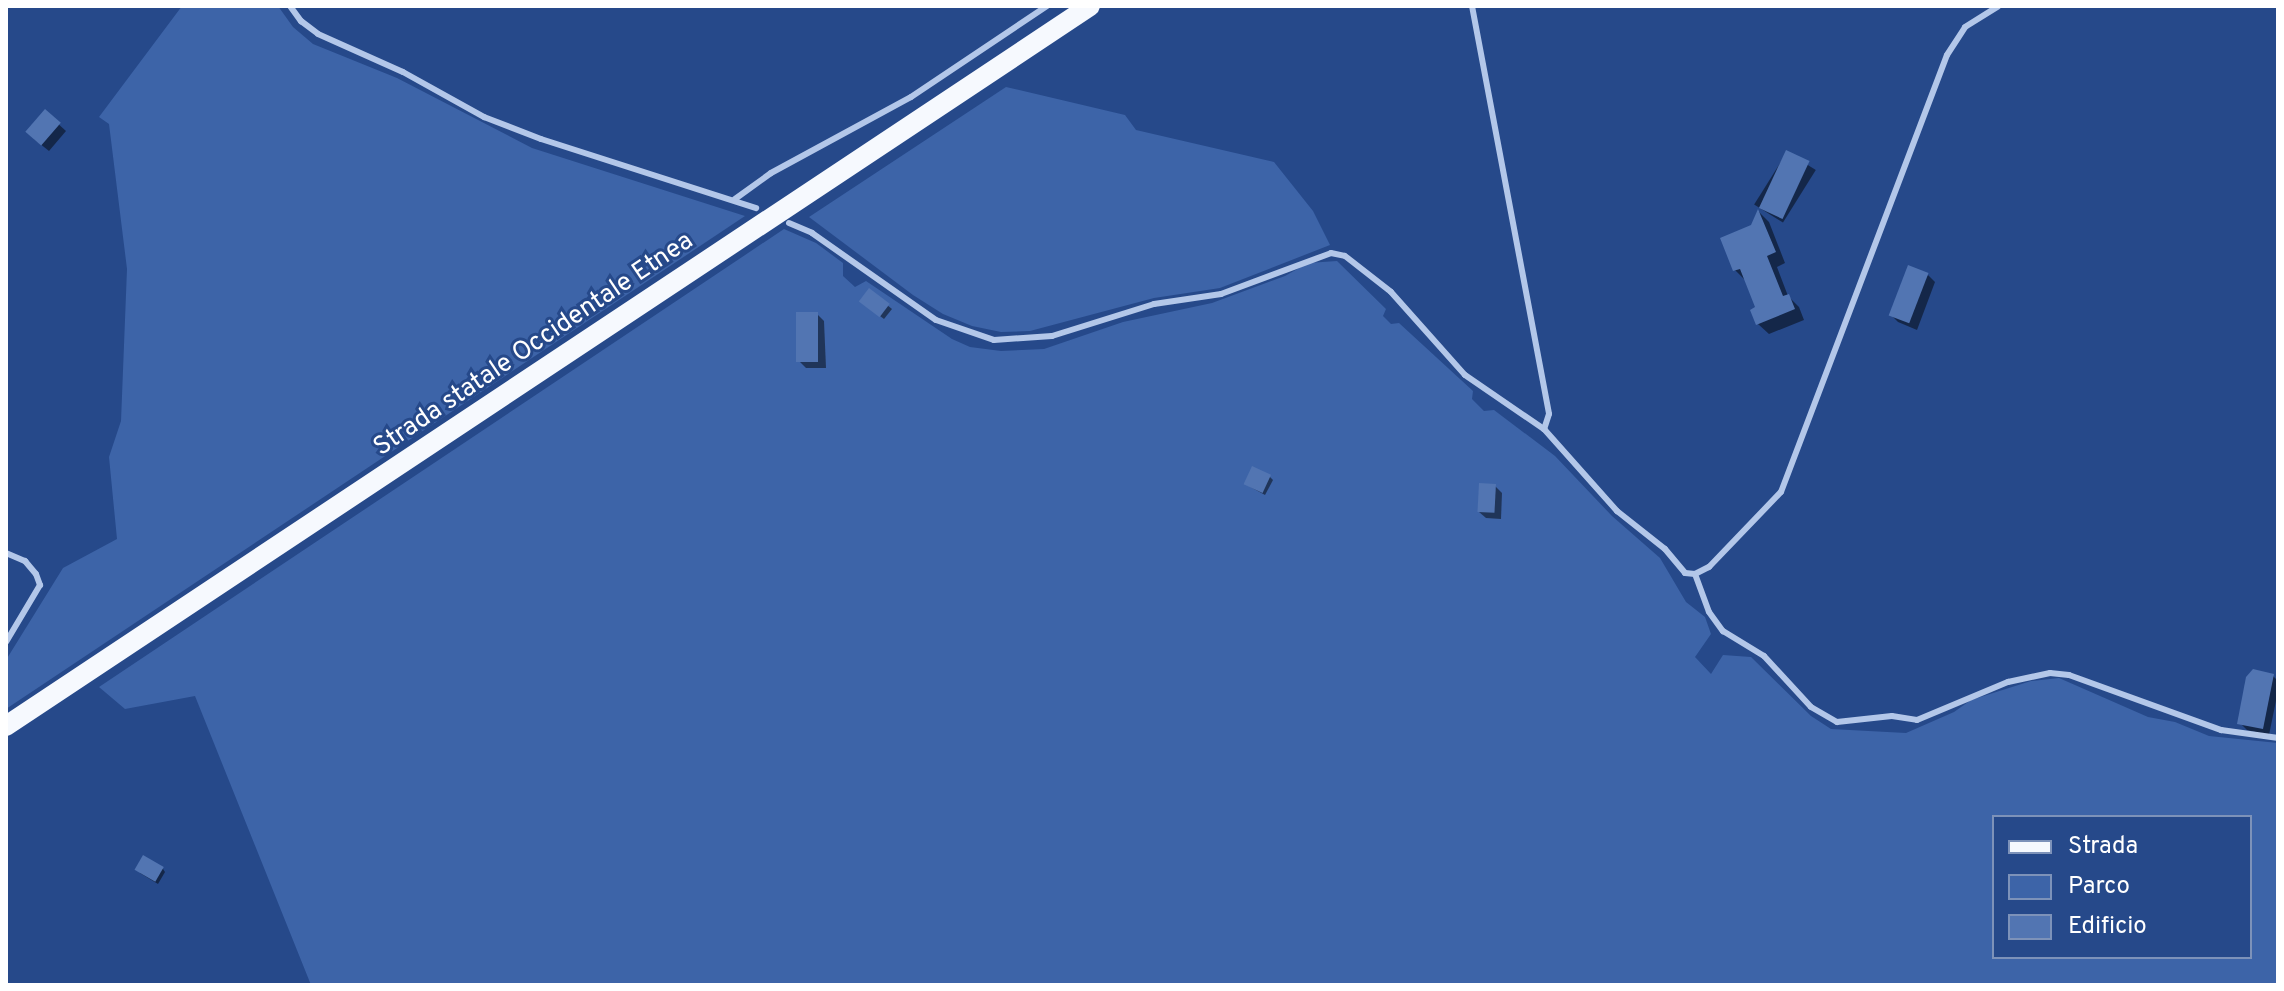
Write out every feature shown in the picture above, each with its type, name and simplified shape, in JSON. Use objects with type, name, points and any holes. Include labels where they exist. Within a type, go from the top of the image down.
[{"type":"main road","name":"Strada statale Occidentale Etnea","points":[[6,726],[1090,6]]},
{"type":"lane","points":[[290,6],[301,21],[318,34],[403,72],[484,117],[541,139],[756,208]]},
{"type":"lane","points":[[735,199],[771,173],[911,97],[1047,6]]},
{"type":"lane","points":[[1472,6],[1549,414],[1544,429]]},
{"type":"lane","points":[[789,223],[812,233],[936,320],[994,340],[1052,336],[1154,304],[1221,294],[1331,253],[1345,256],[1391,292],[1465,375],[1544,429],[1617,511],[1665,549],[1685,573],[1695,574],[1709,567],[1781,492],[1947,55],[1965,27],[1998,6]]},
{"type":"lane","points":[[6,553],[25,561],[36,574],[40,585],[6,642]]},
{"type":"lane","points":[[1695,574],[1709,612],[1723,631],[1764,656],[1811,707],[1837,722],[1892,716],[1917,720],[2008,682],[2050,673],[2069,675],[2221,730],[2278,738]]},
{"type":"green space","points":[[182,6],[278,6],[293,27],[313,44],[397,78],[532,148],[745,216],[6,709],[6,660],[63,568],[117,539],[109,457],[121,421],[127,269],[109,124],[99,117]]},
{"type":"green space","points":[[1006,87],[1125,115],[1136,130],[1274,162],[1313,211],[1330,245],[1220,288],[1154,298],[1030,331],[1001,332],[972,326],[943,314],[809,217]]},
{"type":"green space","points":[[784,229],[816,243],[843,263],[843,276],[855,287],[866,281],[952,339],[970,347],[1001,351],[1044,349],[1123,322],[1212,303],[1285,276],[1308,263],[1337,261],[1386,309],[1383,316],[1391,324],[1399,323],[1473,391],[1472,399],[1484,411],[1494,410],[1555,456],[1612,516],[1660,558],[1686,602],[1705,617],[1711,634],[1695,657],[1711,674],[1723,655],[1751,657],[1811,716],[1831,729],[1906,733],[1954,712],[1971,700],[2031,681],[2059,678],[2148,717],[2175,722],[2209,736],[2278,743],[2278,985],[311,985],[195,696],[125,709],[99,687]]},
{"type":"building","points":[[45,109],[61,123],[41,145],[25,132]]},
{"type":"building","points":[[1786,150],[1810,161],[1783,219],[1759,208]]},
{"type":"building","points":[[1758,209],[1776,252],[1767,256],[1783,296],[1789,294],[1795,309],[1756,325],[1750,310],[1755,307],[1740,269],[1733,271],[1720,238],[1751,225]]},
{"type":"building","points":[[1908,265],[1929,273],[1909,323],[1889,315]]},
{"type":"building","points":[[869,288],[890,304],[880,317],[859,302]]},
{"type":"building","points":[[796,312],[818,312],[818,362],[796,362]]},
{"type":"building","points":[[1252,466],[1271,475],[1263,493],[1244,484]]},
{"type":"building","points":[[1479,483],[1496,484],[1494,513],[1477,512]]},
{"type":"building","points":[[2253,669],[2274,674],[2263,729],[2237,724],[2246,677]]},
{"type":"building","points":[[143,855],[164,867],[155,882],[134,870]]}]
